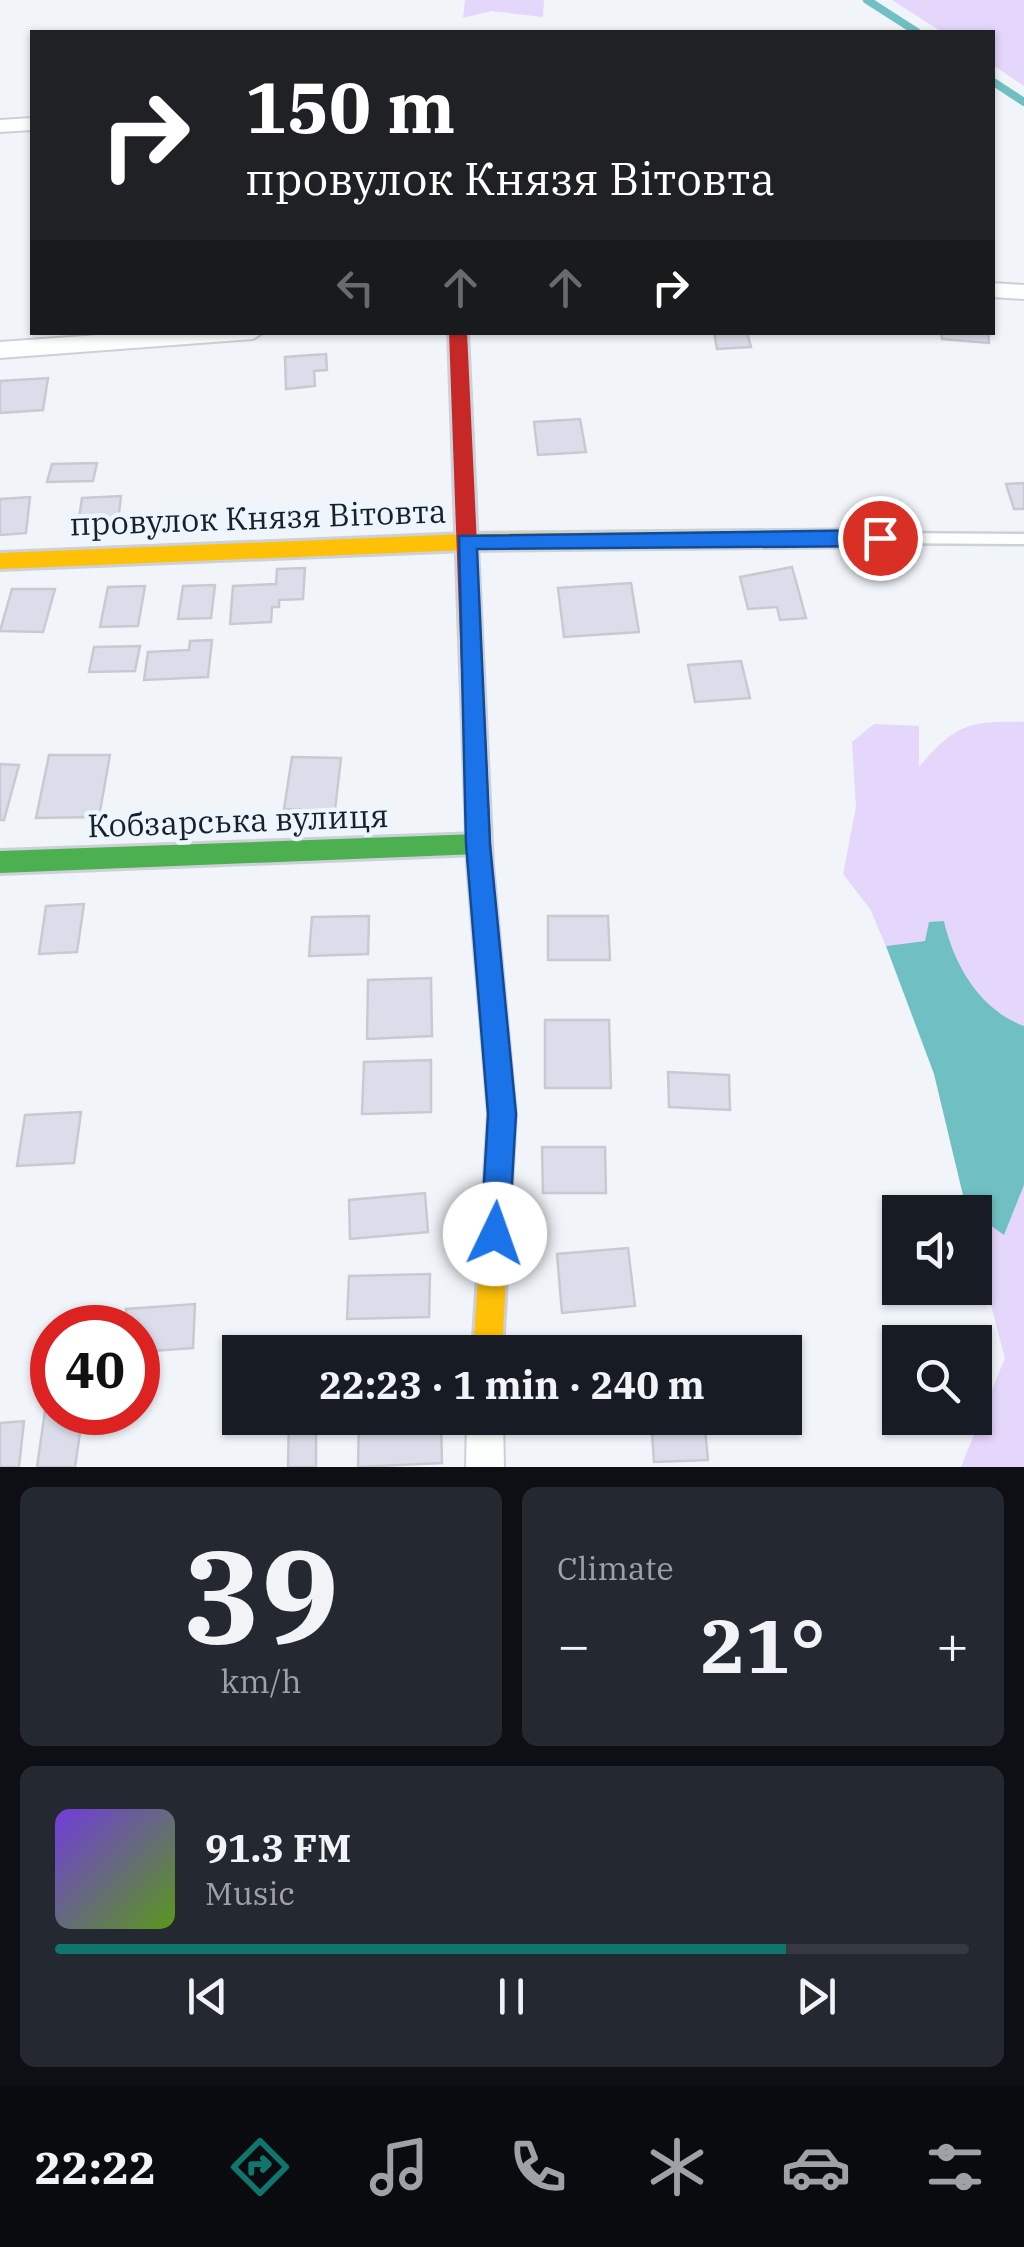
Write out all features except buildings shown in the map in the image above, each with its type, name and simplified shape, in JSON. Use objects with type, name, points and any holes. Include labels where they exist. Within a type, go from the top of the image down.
[{"type":"street","points":[[0,126],[30,124]]},
{"type":"street","points":[[995,290],[1024,292]]},
{"type":"street","points":[[0,350],[211,335]]},
{"type":"street","points":[[458,335],[478,844],[502,1114],[489,1335]]},
{"type":"street","name":"провулок Князя Вітовта","points":[[0,562],[466,542],[880,538]]},
{"type":"street","name":"Кобзарська вулиця","points":[[0,862],[478,844]]},
{"type":"street","points":[[484,1435],[485,1467]]},
{"type":"lane","points":[[880,538],[1024,539]]},
{"type":"shaded area","points":[[465,0],[544,0],[543,17],[492,11],[463,18]]},
{"type":"shaded area","points":[[892,0],[1024,0],[1024,86],[995,66],[995,30],[939,30]]},
{"type":"shaded area","points":[[989,722],[1024,722],[1024,1026],[994,1009],[971,984],[944,921],[926,941],[886,946],[870,909],[843,874],[856,807],[852,742],[874,724],[919,726],[919,767],[942,742],[964,728]]},
{"type":"shaded area","points":[[1024,1185],[1024,1467],[961,1467],[974,1435],[992,1435],[992,1390],[1005,1358],[991,1305],[992,1226],[1004,1234]]},
{"type":"water","points":[[944,921],[971,984],[994,1009],[1024,1026],[1024,1185],[1004,1235],[992,1226],[992,1195],[963,1195],[934,1074],[886,946],[925,941],[929,922]]},
{"type":"waterway","points":[[867,0],[914,30]]},
{"type":"waterway","points":[[995,83],[1024,102]]},
{"type":"traffic: fast","points":[[0,862],[478,844]]},
{"type":"traffic: slow","points":[[0,561],[466,542],[879,538]]},
{"type":"traffic: slow","points":[[480,865],[502,1114],[489,1335]]},
{"type":"traffic: jam","points":[[458,335],[480,865]]},
{"type":"route","points":[[495,1234],[502,1114],[478,844],[466,542],[880,538]]}]
